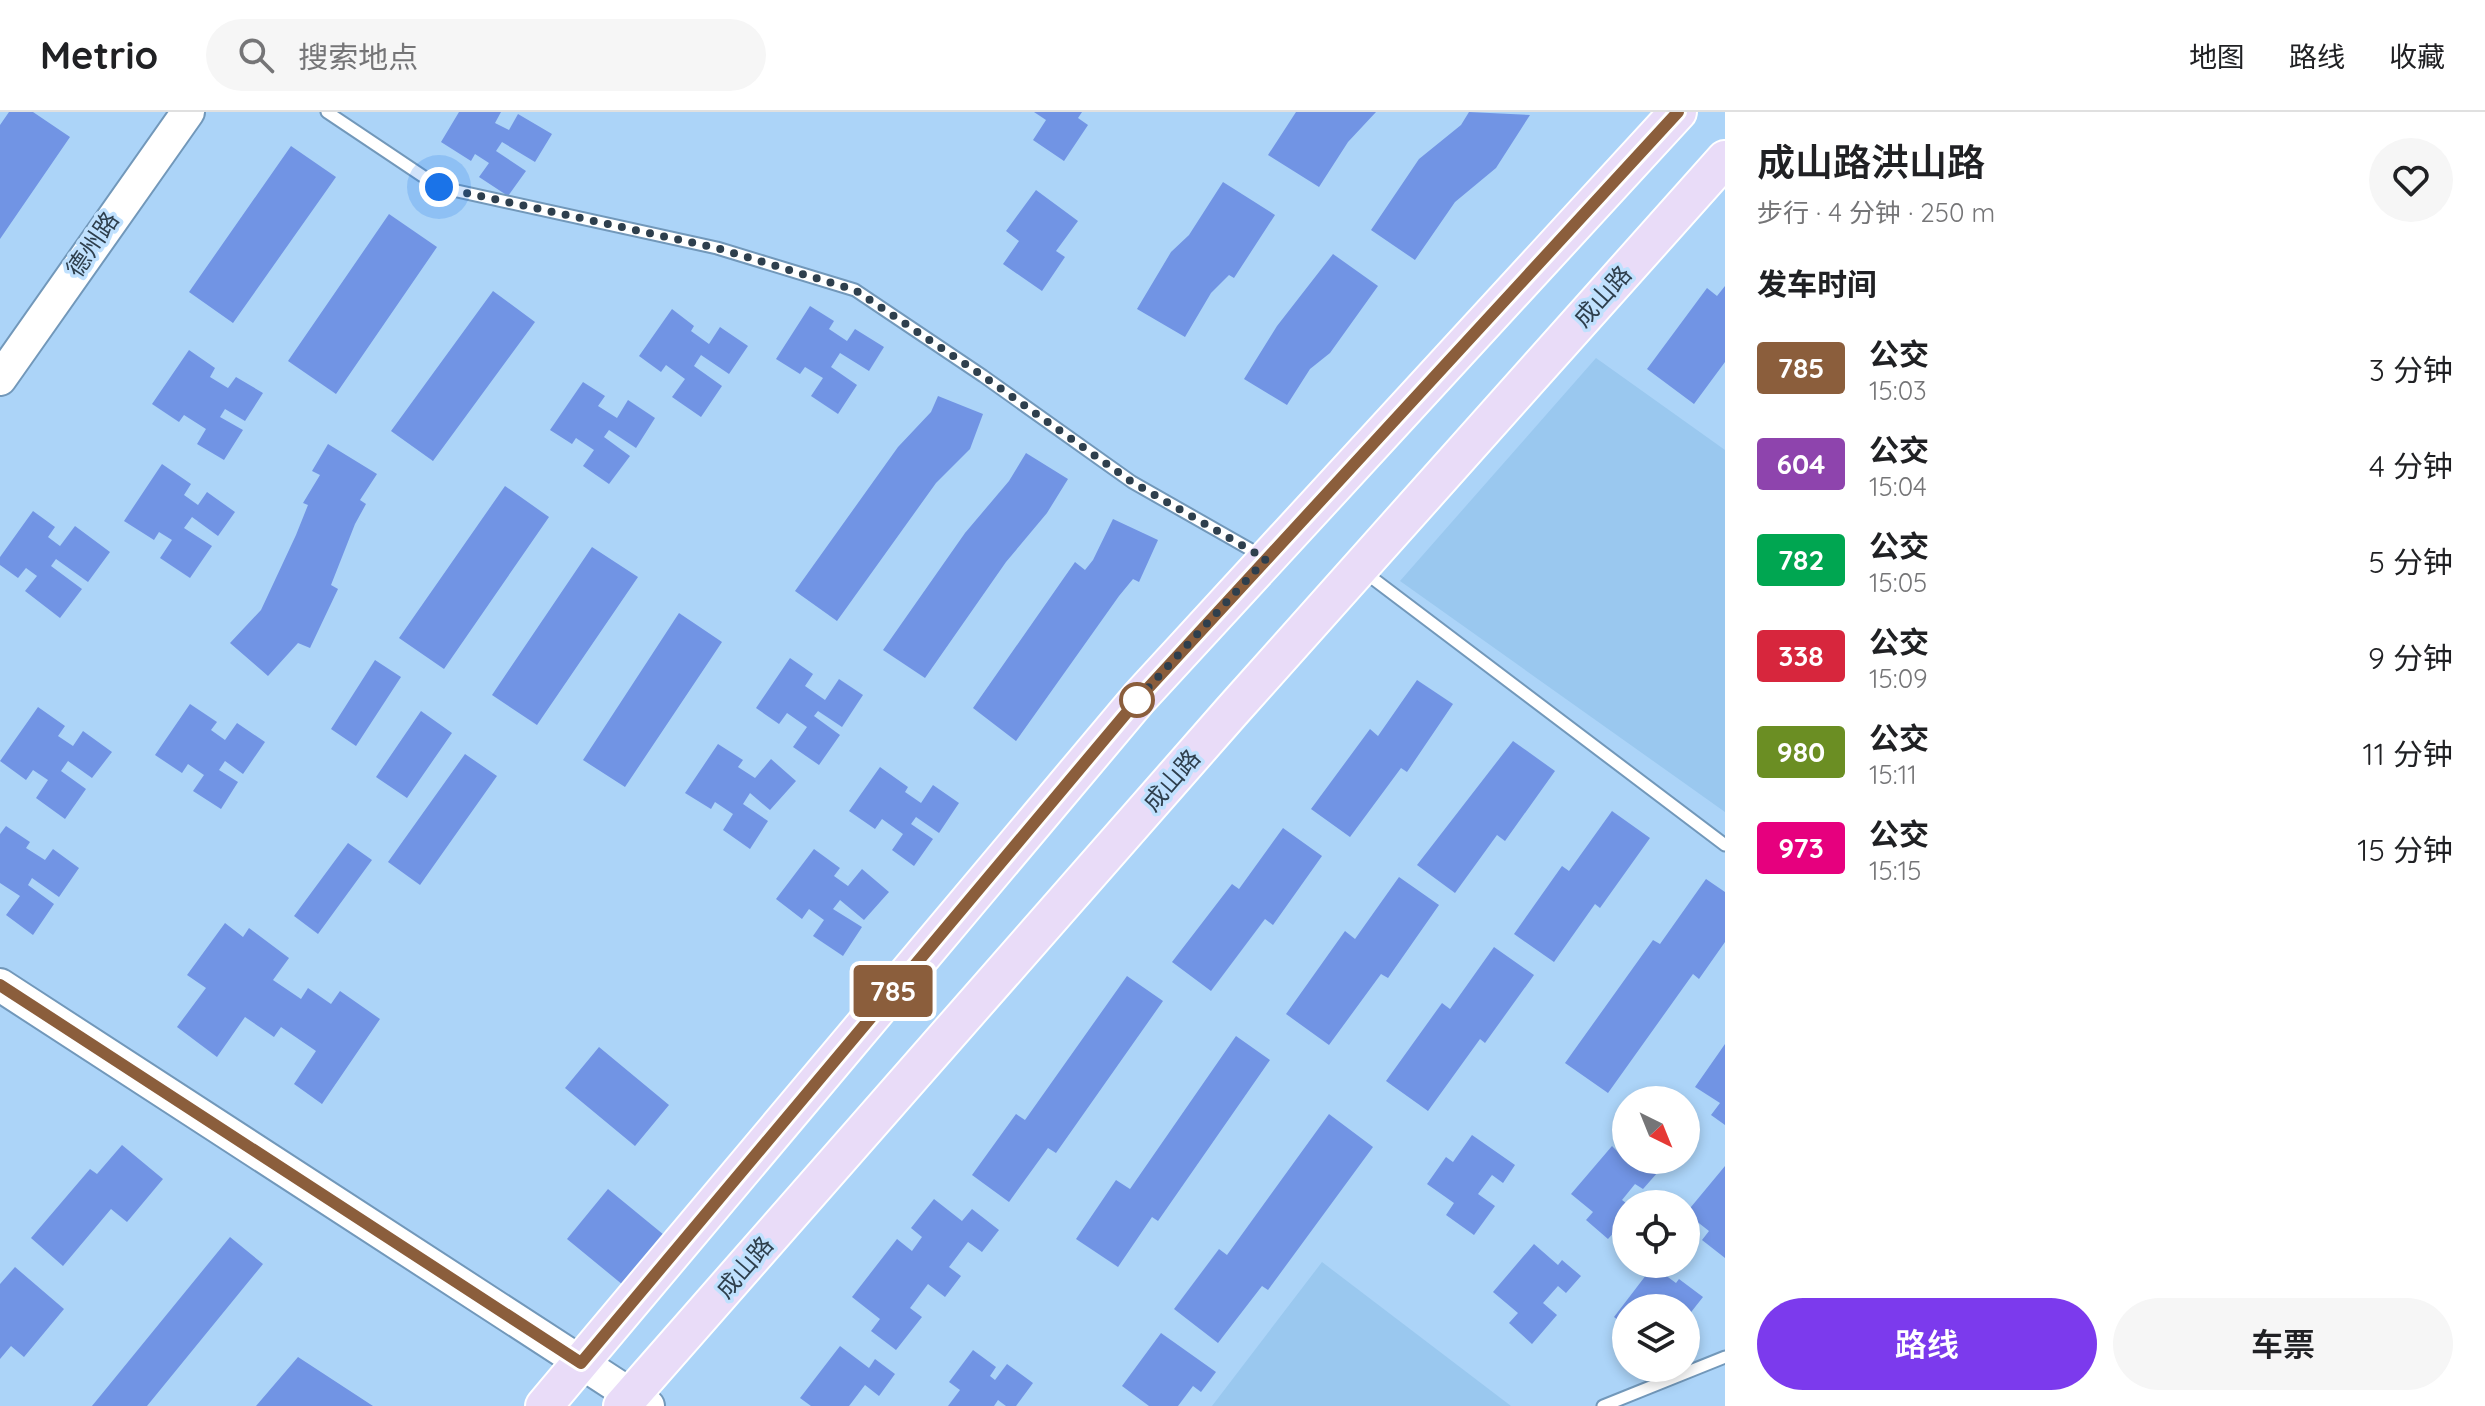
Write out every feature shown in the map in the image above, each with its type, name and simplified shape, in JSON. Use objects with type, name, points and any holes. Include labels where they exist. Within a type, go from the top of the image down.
[{"type":"main road","points":[[544,1406],[1139,698],[1678,112]]},
{"type":"main road","name":"成山路","points":[[634,1402],[1359,569],[1725,159]]},
{"type":"street","name":"德州路","points":[[0,379],[188,112]]},
{"type":"street","points":[[0,985],[581,1363],[634,1402]]},
{"type":"lane","points":[[327,112],[439,187],[717,248],[855,290],[1132,482],[1266,559]]},
{"type":"lane","points":[[1359,569],[1725,845]]},
{"type":"lane","points":[[1603,1406],[1725,1357]]},
{"type":"shaded area","points":[[1596,358],[1725,450],[1725,812],[1400,581]]},
{"type":"shaded area","points":[[1322,1262],[1511,1406],[1212,1406]]},
{"type":"building","points":[[9,112],[33,112],[70,137],[0,239],[0,125]]},
{"type":"building","points":[[459,112],[501,112],[495,123],[509,130],[518,114],[552,134],[535,162],[502,142],[496,151],[526,171],[508,196],[479,177],[489,163],[475,154],[471,161],[441,142]]},
{"type":"building","points":[[1034,112],[1082,112],[1078,118],[1088,125],[1064,161],[1033,140],[1046,120]]},
{"type":"building","points":[[1296,112],[1376,112],[1348,142],[1319,187],[1268,155]]},
{"type":"building","points":[[1469,112],[1530,115],[1496,168],[1455,202],[1415,260],[1371,230],[1419,159],[1461,125]]},
{"type":"building","points":[[291,146],[336,177],[233,323],[189,292]]},
{"type":"building","points":[[1223,182],[1275,215],[1234,278],[1229,275],[1211,293],[1185,337],[1137,309],[1171,252],[1189,235]]},
{"type":"building","points":[[1036,190],[1078,221],[1056,251],[1065,257],[1042,291],[1003,264],[1019,241],[1006,231]]},
{"type":"building","points":[[389,214],[437,247],[336,394],[288,361]]},
{"type":"building","points":[[1333,254],[1378,286],[1330,353],[1310,369],[1287,405],[1244,379],[1277,326]]},
{"type":"building","points":[[1725,286],[1725,362],[1694,404],[1647,369],[1707,288],[1717,296]]},
{"type":"building","points":[[493,291],[535,322],[433,461],[391,431]]},
{"type":"building","points":[[810,306],[834,321],[829,329],[847,341],[855,329],[884,347],[869,371],[840,353],[831,367],[857,385],[838,414],[811,396],[823,378],[805,367],[800,374],[776,359]]},
{"type":"building","points":[[672,309],[694,326],[691,331],[709,344],[720,327],[748,346],[729,374],[701,355],[694,366],[722,386],[701,417],[672,397],[685,379],[666,365],[661,372],[639,356]]},
{"type":"building","points":[[189,350],[215,368],[210,377],[228,388],[236,377],[263,393],[245,421],[225,409],[220,417],[243,430],[224,460],[197,444],[206,429],[184,415],[179,422],[152,404]]},
{"type":"building","points":[[583,382],[605,396],[598,406],[617,418],[628,400],[655,418],[636,448],[609,430],[604,437],[630,456],[609,484],[583,466],[594,450],[576,438],[572,444],[550,430]]},
{"type":"building","points":[[938,396],[983,414],[970,449],[936,483],[837,621],[795,591],[898,447],[931,412]]},
{"type":"building","points":[[328,444],[377,474],[360,500],[366,504],[331,585],[338,589],[310,648],[298,643],[268,676],[230,643],[261,610],[308,505],[303,503],[320,475],[312,471]]},
{"type":"building","points":[[1026,453],[1068,479],[1047,513],[1006,562],[925,678],[883,650],[965,533],[1009,481]]},
{"type":"building","points":[[162,464],[191,484],[184,495],[198,505],[207,492],[235,512],[218,536],[192,517],[184,528],[212,546],[190,578],[160,558],[172,540],[159,532],[154,540],[124,521]]},
{"type":"building","points":[[505,486],[549,517],[444,669],[399,638]]},
{"type":"building","points":[[33,511],[55,527],[48,537],[60,546],[75,526],[110,552],[88,582],[56,559],[51,566],[82,589],[60,618],[25,591],[37,576],[26,568],[18,578],[0,565],[0,557]]},
{"type":"building","points":[[1113,519],[1158,540],[1139,582],[1133,579],[1119,596],[1016,741],[973,708],[1075,562],[1085,570],[1093,560]]},
{"type":"building","points":[[592,547],[638,577],[537,725],[492,695]]},
{"type":"building","points":[[679,613],[722,642],[625,787],[583,760]]},
{"type":"building","points":[[790,658],[813,674],[805,686],[825,700],[839,679],[863,695],[842,727],[818,711],[814,716],[840,735],[819,765],[793,747],[807,727],[787,713],[779,724],[756,708]]},
{"type":"building","points":[[375,660],[401,677],[356,746],[331,729]]},
{"type":"building","points":[[1417,680],[1453,704],[1407,772],[1401,768],[1350,837],[1311,809],[1370,729],[1378,736]]},
{"type":"building","points":[[190,704],[217,722],[211,730],[225,740],[237,723],[265,742],[243,774],[225,761],[219,770],[238,782],[221,809],[193,791],[204,775],[188,764],[182,773],[155,755]]},
{"type":"building","points":[[38,707],[65,726],[58,736],[73,746],[83,731],[112,752],[92,778],[68,761],[61,771],[86,789],[65,819],[36,798],[48,780],[33,770],[26,780],[0,761]]},
{"type":"building","points":[[421,711],[452,733],[407,798],[376,777]]},
{"type":"building","points":[[1513,741],[1555,771],[1505,841],[1497,835],[1455,893],[1417,865]]},
{"type":"building","points":[[718,744],[743,760],[738,767],[755,778],[771,759],[796,781],[770,810],[750,793],[743,804],[768,821],[750,849],[723,830],[733,814],[715,802],[711,809],[685,793]]},
{"type":"building","points":[[465,754],[497,776],[420,885],[388,862]]},
{"type":"building","points":[[880,767],[908,787],[905,792],[921,803],[933,785],[959,803],[939,833],[916,817],[911,824],[933,839],[914,866],[892,850],[903,834],[882,819],[875,829],[849,811]]},
{"type":"building","points":[[1612,811],[1650,838],[1600,908],[1595,904],[1554,962],[1514,934],[1562,866],[1569,871]]},
{"type":"building","points":[[6,826],[30,842],[26,848],[45,860],[53,849],[79,868],[59,897],[32,878],[28,885],[54,904],[33,935],[6,915],[20,896],[0,883],[0,834]]},
{"type":"building","points":[[1283,828],[1322,856],[1273,925],[1265,919],[1211,991],[1172,962],[1232,884],[1239,889]]},
{"type":"building","points":[[348,843],[372,860],[318,934],[294,916]]},
{"type":"building","points":[[814,849],[840,868],[834,876],[848,886],[862,869],[889,892],[864,920],[840,900],[833,909],[862,927],[843,956],[813,936],[824,920],[809,909],[802,919],[776,899]]},
{"type":"building","points":[[1399,877],[1439,905],[1388,978],[1381,974],[1329,1045],[1286,1014],[1345,931],[1355,939]]},
{"type":"building","points":[[1706,879],[1725,892],[1725,942],[1699,979],[1693,974],[1608,1093],[1565,1063],[1653,940],[1660,944]]},
{"type":"building","points":[[225,923],[243,937],[249,928],[289,958],[273,980],[301,999],[308,988],[331,1004],[340,991],[380,1019],[322,1104],[294,1084],[316,1051],[281,1027],[274,1037],[245,1017],[217,1057],[177,1027],[206,988],[187,975]]},
{"type":"building","points":[[1494,947],[1534,975],[1485,1043],[1480,1039],[1428,1111],[1386,1081],[1442,1003],[1450,1009]]},
{"type":"building","points":[[1127,976],[1163,1001],[1056,1153],[1048,1148],[1009,1202],[972,1175],[1016,1114],[1025,1120]]},
{"type":"building","points":[[1236,1036],[1270,1060],[1158,1221],[1152,1217],[1118,1267],[1076,1239],[1116,1180],[1130,1189]]},
{"type":"building","points":[[1725,1044],[1725,1125],[1711,1115],[1720,1103],[1700,1090],[1700,1086],[1696,1086]]},
{"type":"building","points":[[599,1047],[669,1105],[635,1146],[565,1088]]},
{"type":"building","points":[[1329,1114],[1373,1147],[1268,1290],[1262,1286],[1218,1343],[1174,1309],[1219,1249],[1227,1255]]},
{"type":"building","points":[[1472,1135],[1515,1165],[1503,1183],[1492,1175],[1478,1194],[1495,1206],[1474,1235],[1446,1215],[1454,1203],[1427,1184],[1446,1157],[1453,1162]]},
{"type":"building","points":[[122,1145],[163,1179],[127,1222],[111,1209],[63,1266],[31,1238],[90,1169],[97,1174]]},
{"type":"building","points":[[1612,1146],[1612,1174],[1656,1174],[1643,1189],[1635,1184],[1630,1190],[1612,1190],[1612,1235],[1608,1239],[1586,1220],[1593,1212],[1571,1194]]},
{"type":"building","points":[[1725,1166],[1725,1258],[1702,1240],[1709,1231],[1700,1224],[1700,1196]]},
{"type":"building","points":[[608,1189],[664,1235],[623,1285],[567,1239]]},
{"type":"building","points":[[934,1199],[962,1221],[972,1209],[999,1230],[982,1252],[968,1242],[949,1267],[961,1276],[945,1297],[928,1284],[910,1308],[922,1317],[896,1350],[871,1331],[880,1319],[852,1297],[897,1239],[912,1251],[922,1237],[911,1228]]},
{"type":"building","points":[[230,1237],[263,1264],[147,1406],[92,1406]]},
{"type":"building","points":[[1534,1244],[1558,1265],[1562,1260],[1581,1276],[1566,1293],[1558,1286],[1543,1303],[1557,1315],[1532,1344],[1509,1323],[1518,1313],[1493,1292]]},
{"type":"building","points":[[15,1267],[64,1309],[24,1357],[11,1346],[0,1359],[0,1284]]},
{"type":"building","points":[[1644,1278],[1669,1278],[1676,1283],[1679,1279],[1699,1294],[1632,1294]]},
{"type":"building","points":[[1161,1333],[1216,1372],[1201,1392],[1193,1386],[1178,1406],[1149,1406],[1122,1386]]},
{"type":"building","points":[[840,1346],[869,1368],[875,1359],[895,1374],[879,1396],[865,1385],[849,1406],[811,1406],[800,1398]]},
{"type":"building","points":[[973,1350],[996,1367],[990,1376],[995,1380],[1007,1364],[1033,1383],[1016,1406],[1006,1406],[998,1400],[994,1406],[948,1406],[960,1390],[949,1382]]},
{"type":"building","points":[[298,1357],[373,1406],[256,1406]]},
{"type":"bus line","name":"785","points":[[0,985],[581,1363],[1139,698],[1678,112]]},
{"type":"route","points":[[439,187],[717,248],[855,290],[1132,482],[1266,559],[1137,700]]}]
